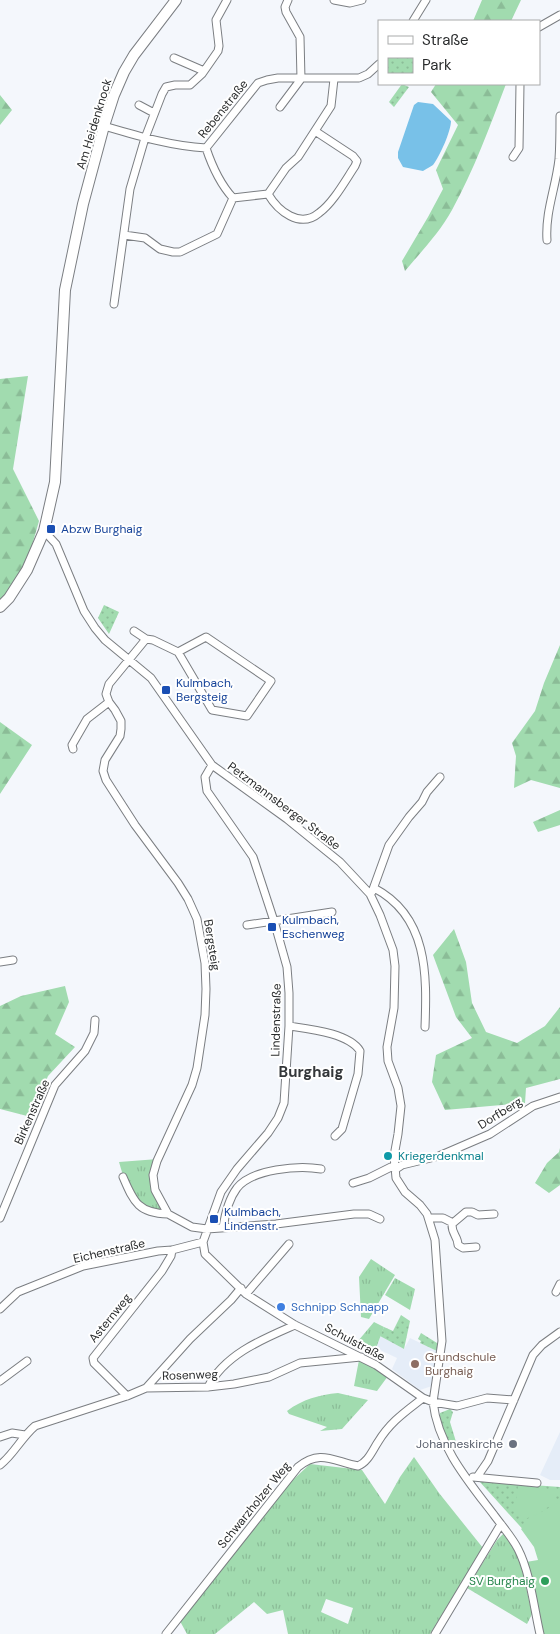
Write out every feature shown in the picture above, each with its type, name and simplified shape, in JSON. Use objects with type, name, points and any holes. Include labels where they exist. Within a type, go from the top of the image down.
[{"type":"street","name":"Am Heidenknock","points":[[0,607],[9,598],[26,570],[44,531],[55,482],[62,328],[69,270],[83,204],[104,126],[124,72],[134,55],[176,0]]},
{"type":"street","points":[[114,304],[130,189],[154,112],[166,87],[190,85],[204,71],[220,46],[216,20],[227,0]]},
{"type":"street","points":[[280,107],[301,79],[300,37],[286,12],[285,7],[288,0]]},
{"type":"street","points":[[334,0],[350,3],[362,0]]},
{"type":"street","points":[[414,20],[426,0]]},
{"type":"street","points":[[540,26],[560,15]]},
{"type":"street","points":[[174,58],[204,71]]},
{"type":"street","name":"Rebenstraße","points":[[104,126],[145,138],[187,147],[206,148],[258,83],[278,78],[359,78],[368,74],[378,65]]},
{"type":"street","points":[[233,198],[268,194],[286,168],[298,157],[315,132],[332,102],[334,78]]},
{"type":"street","points":[[513,157],[519,148],[520,85]]},
{"type":"street","points":[[139,105],[154,112]]},
{"type":"street","points":[[547,240],[546,224],[548,210],[559,158],[560,116]]},
{"type":"street","points":[[268,194],[277,208],[289,216],[297,218],[313,217],[325,209],[357,161],[353,156],[315,132]]},
{"type":"street","points":[[206,148],[212,166],[233,198]]},
{"type":"street","points":[[124,235],[145,238],[160,249],[180,252],[217,234],[233,198]]},
{"type":"street","name":"Petzmannsberger Straße","points":[[44,531],[56,544],[84,611],[95,628],[105,640],[151,678],[212,765],[316,842],[372,891],[393,950],[395,966],[394,1008],[387,1047],[388,1061],[398,1088],[401,1106],[394,1156],[396,1168]]},
{"type":"street","points":[[134,631],[146,639],[153,640],[178,652],[213,710],[247,716],[271,681],[206,637],[178,652]]},
{"type":"street","points":[[73,749],[72,746],[87,719],[109,702],[106,694],[109,684],[146,639]]},
{"type":"street","name":"Bergsteig","points":[[109,702],[121,721],[121,729],[120,736],[103,765],[106,780],[135,825],[188,899],[197,920],[205,963],[205,1015],[197,1068],[192,1085],[163,1146],[153,1175],[155,1190],[168,1214]]},
{"type":"street","name":"Lindenstraße","points":[[203,1242],[218,1198],[225,1184],[268,1133],[278,1118],[284,1103],[290,993],[287,967],[253,857],[207,791],[205,777],[212,765]]},
{"type":"street","points":[[425,1028],[427,993],[422,951],[411,924],[400,906],[387,895],[372,891],[389,846],[408,817],[422,802],[427,792],[440,777]]},
{"type":"street","points":[[247,925],[332,912]]},
{"type":"street","points":[[0,962],[13,960]]},
{"type":"street","name":"Birkenstraße","points":[[85,1051],[94,1033],[95,1020]]},
{"type":"street","points":[[289,1026],[311,1029],[342,1038],[354,1043],[360,1051],[358,1074],[342,1129],[335,1136]]},
{"type":"street","name":"Birkenstraße","points":[[0,1218],[54,1085],[85,1051],[96,1042]]},
{"type":"street","name":"Dorfberg","points":[[353,1183],[370,1178],[391,1167],[396,1168],[402,1164],[439,1156],[490,1134],[533,1106],[560,1097]]},
{"type":"street","points":[[223,1228],[226,1211],[233,1195],[244,1181],[274,1171],[307,1166],[321,1169]]},
{"type":"street","points":[[396,1168],[396,1178],[400,1185],[420,1205],[429,1218],[435,1240],[442,1341],[434,1402],[436,1418],[444,1441],[465,1477],[501,1524],[521,1556],[540,1634]]},
{"type":"street","points":[[123,1177],[129,1191],[140,1207],[149,1212],[168,1214],[192,1227],[207,1230],[276,1224],[354,1214],[369,1214],[380,1219]]},
{"type":"street","points":[[476,1247],[463,1248],[458,1246],[457,1239],[451,1230],[452,1223],[466,1212],[478,1215],[494,1214]]},
{"type":"street","points":[[429,1218],[443,1218],[452,1223]]},
{"type":"street","name":"Schulstraße","points":[[203,1242],[206,1254],[243,1291],[295,1325],[361,1357],[393,1376],[423,1398],[457,1406],[487,1398],[514,1400]]},
{"type":"street","name":"Eichenstraße","points":[[0,1309],[18,1292],[83,1266],[172,1250],[203,1242]]},
{"type":"street","points":[[146,1388],[190,1339],[243,1291],[288,1244]]},
{"type":"street","name":"Asternweg","points":[[127,1396],[94,1363],[93,1358],[162,1271],[171,1256],[172,1250]]},
{"type":"street","points":[[556,1292],[560,1284]]},
{"type":"street","points":[[208,1387],[213,1377],[222,1367],[238,1354],[260,1340],[295,1325]]},
{"type":"street","points":[[477,1477],[488,1461],[533,1355],[542,1345],[560,1332]]},
{"type":"street","name":"Rosenweg","points":[[0,1465],[14,1452],[25,1435],[35,1426],[146,1388],[208,1387],[234,1384],[269,1377],[300,1363],[361,1357]]},
{"type":"street","points":[[0,1381],[27,1361]]},
{"type":"street","name":"Schwarzholzer Weg","points":[[166,1634],[298,1467],[316,1456],[358,1466],[363,1464],[386,1428],[423,1398]]},
{"type":"street","name":"Rosenweg","points":[[0,1437],[12,1433],[25,1435]]},
{"type":"street","points":[[465,1477],[537,1482]]},
{"type":"street","points":[[435,1634],[501,1524]]},
{"type":"shaded area","name":"Grundschule Burghaig","points":[[380,1336],[404,1349],[410,1338],[437,1351],[432,1386],[420,1390],[392,1369],[397,1358],[376,1348]]},
{"type":"shaded area","points":[[560,1432],[560,1480],[550,1480],[540,1475]]},
{"type":"green space","points":[[482,0],[521,0],[511,20],[473,20]]},
{"type":"green space","points":[[401,85],[409,87],[394,107],[389,102]]},
{"type":"green space","points":[[435,85],[506,85],[475,164],[452,210],[436,234],[405,271],[402,261],[443,189],[436,170],[458,125],[431,92]]},
{"type":"green space","points":[[0,95],[12,110],[0,125]]},
{"type":"green space","points":[[28,376],[13,469],[39,521],[21,575],[8,594],[0,601],[0,379]]},
{"type":"green space","points":[[104,605],[119,612],[109,634],[98,618]]},
{"type":"green space","points":[[560,645],[560,788],[531,780],[514,788],[516,756],[512,743],[535,711],[544,683]]},
{"type":"green space","points":[[0,722],[32,745],[0,794]]},
{"type":"green space","points":[[560,810],[560,825],[538,832],[533,822]]},
{"type":"green space","points":[[454,929],[466,962],[472,1003],[486,1032],[517,1043],[545,1026],[560,1007],[560,1079],[526,1088],[525,1103],[445,1110],[432,1082],[436,1055],[472,1038],[456,1017],[433,955]]},
{"type":"green space","points":[[65,986],[69,1002],[55,1034],[75,1047],[48,1076],[31,1117],[0,1109],[0,1006],[21,996]]},
{"type":"green space","points":[[560,1148],[560,1185],[549,1193],[535,1183],[547,1163],[559,1152]]},
{"type":"green space","points":[[158,1159],[153,1182],[168,1214],[149,1212],[137,1203],[129,1190],[119,1162]]},
{"type":"green space","points":[[371,1259],[395,1275],[369,1319],[361,1317],[359,1277]]},
{"type":"green space","points":[[395,1278],[415,1289],[410,1310],[385,1295]]},
{"type":"green space","points":[[401,1315],[410,1321],[404,1349],[380,1336],[384,1327],[393,1331]]},
{"type":"green space","points":[[374,1322],[384,1327],[376,1348],[358,1341]]},
{"type":"green space","points":[[421,1333],[437,1343],[437,1351],[420,1343],[421,1341],[418,1339]]},
{"type":"green space","points":[[359,1360],[388,1376],[377,1391],[354,1386]]},
{"type":"green space","points":[[338,1393],[368,1400],[342,1429],[320,1431],[327,1427],[289,1414],[287,1411],[311,1398]]},
{"type":"green space","points":[[450,1409],[453,1412],[450,1422],[457,1445],[453,1449],[449,1447],[439,1424],[440,1413]]},
{"type":"green space","points":[[414,1457],[439,1493],[483,1548],[430,1634],[288,1634],[283,1610],[267,1614],[254,1602],[215,1634],[187,1634],[181,1620],[282,1490],[310,1464],[362,1470],[385,1504]],"holes":[[[326,1599],[353,1608],[348,1624],[321,1612]]]},
{"type":"green space","points":[[479,1481],[560,1487],[560,1517],[528,1535]]},
{"type":"green space","points":[[518,1486],[558,1490],[554,1504],[524,1520],[515,1508]]},
{"type":"green space","name":"SV Burghaig","points":[[560,1502],[560,1634],[543,1634],[526,1562],[538,1560],[534,1547],[521,1529],[534,1516]]},
{"type":"green space","points":[[504,1533],[520,1560],[532,1614],[527,1624],[467,1588],[497,1540]]},
{"type":"water","points":[[418,102],[433,104],[451,121],[439,156],[433,165],[423,171],[403,167],[398,158],[398,152],[414,105]]},
{"type":"place","name":"Abzw Burghaig","points":[[51,529]]},
{"type":"place","name":"Kulmbach, Bergsteig","points":[[166,690]]},
{"type":"place","name":"Kulmbach, Eschenweg","points":[[272,927]]},
{"type":"place","name":"Kriegerdenkmal","points":[[388,1156]]},
{"type":"place","name":"Kulmbach, Lindenstr.","points":[[214,1219]]},
{"type":"place","name":"Schnipp Schnapp","points":[[281,1307]]},
{"type":"place","name":"Grundschule Burghaig","points":[[415,1364]]},
{"type":"place","name":"Johanneskirche","points":[[513,1444]]},
{"type":"place","name":"SV Burghaig","points":[[545,1581]]},
{"type":"district","name":"Burghaig","points":[[311,1072]]}]
